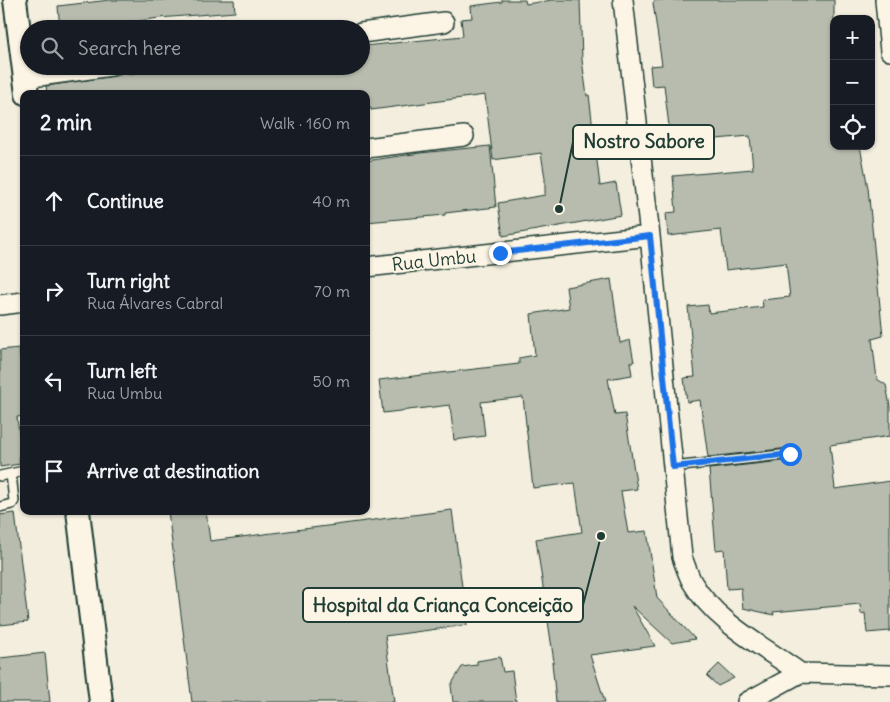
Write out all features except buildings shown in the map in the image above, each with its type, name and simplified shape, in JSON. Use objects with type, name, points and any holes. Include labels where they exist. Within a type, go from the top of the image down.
[{"type":"street","points":[[15,0],[20,39]]},
{"type":"street","points":[[622,0],[650,236],[682,557],[692,582],[707,602],[730,625],[800,673]]},
{"type":"street","points":[[885,0],[890,51]]},
{"type":"street","points":[[370,32],[444,22]]},
{"type":"street","points":[[26,86],[73,75]]},
{"type":"street","points":[[370,148],[464,136]]},
{"type":"street","name":"Rua Umbu","points":[[370,267],[650,236]]},
{"type":"street","points":[[0,305],[20,302]]},
{"type":"street","points":[[78,515],[101,702]]},
{"type":"street","points":[[748,702],[800,673],[890,675]]},
{"type":"lane","points":[[673,467],[790,454]]},
{"type":"lane","points":[[0,476],[20,472]]},
{"type":"lane","points":[[0,507],[12,504],[14,501],[11,474]]},
{"type":"place","name":"Nostro Sabore","points":[[559,209]]},
{"type":"place","name":"Hospital da Criança Conceição","points":[[601,536]]},
{"type":"route","points":[[500,253],[650,236],[673,467],[790,454]]}]
